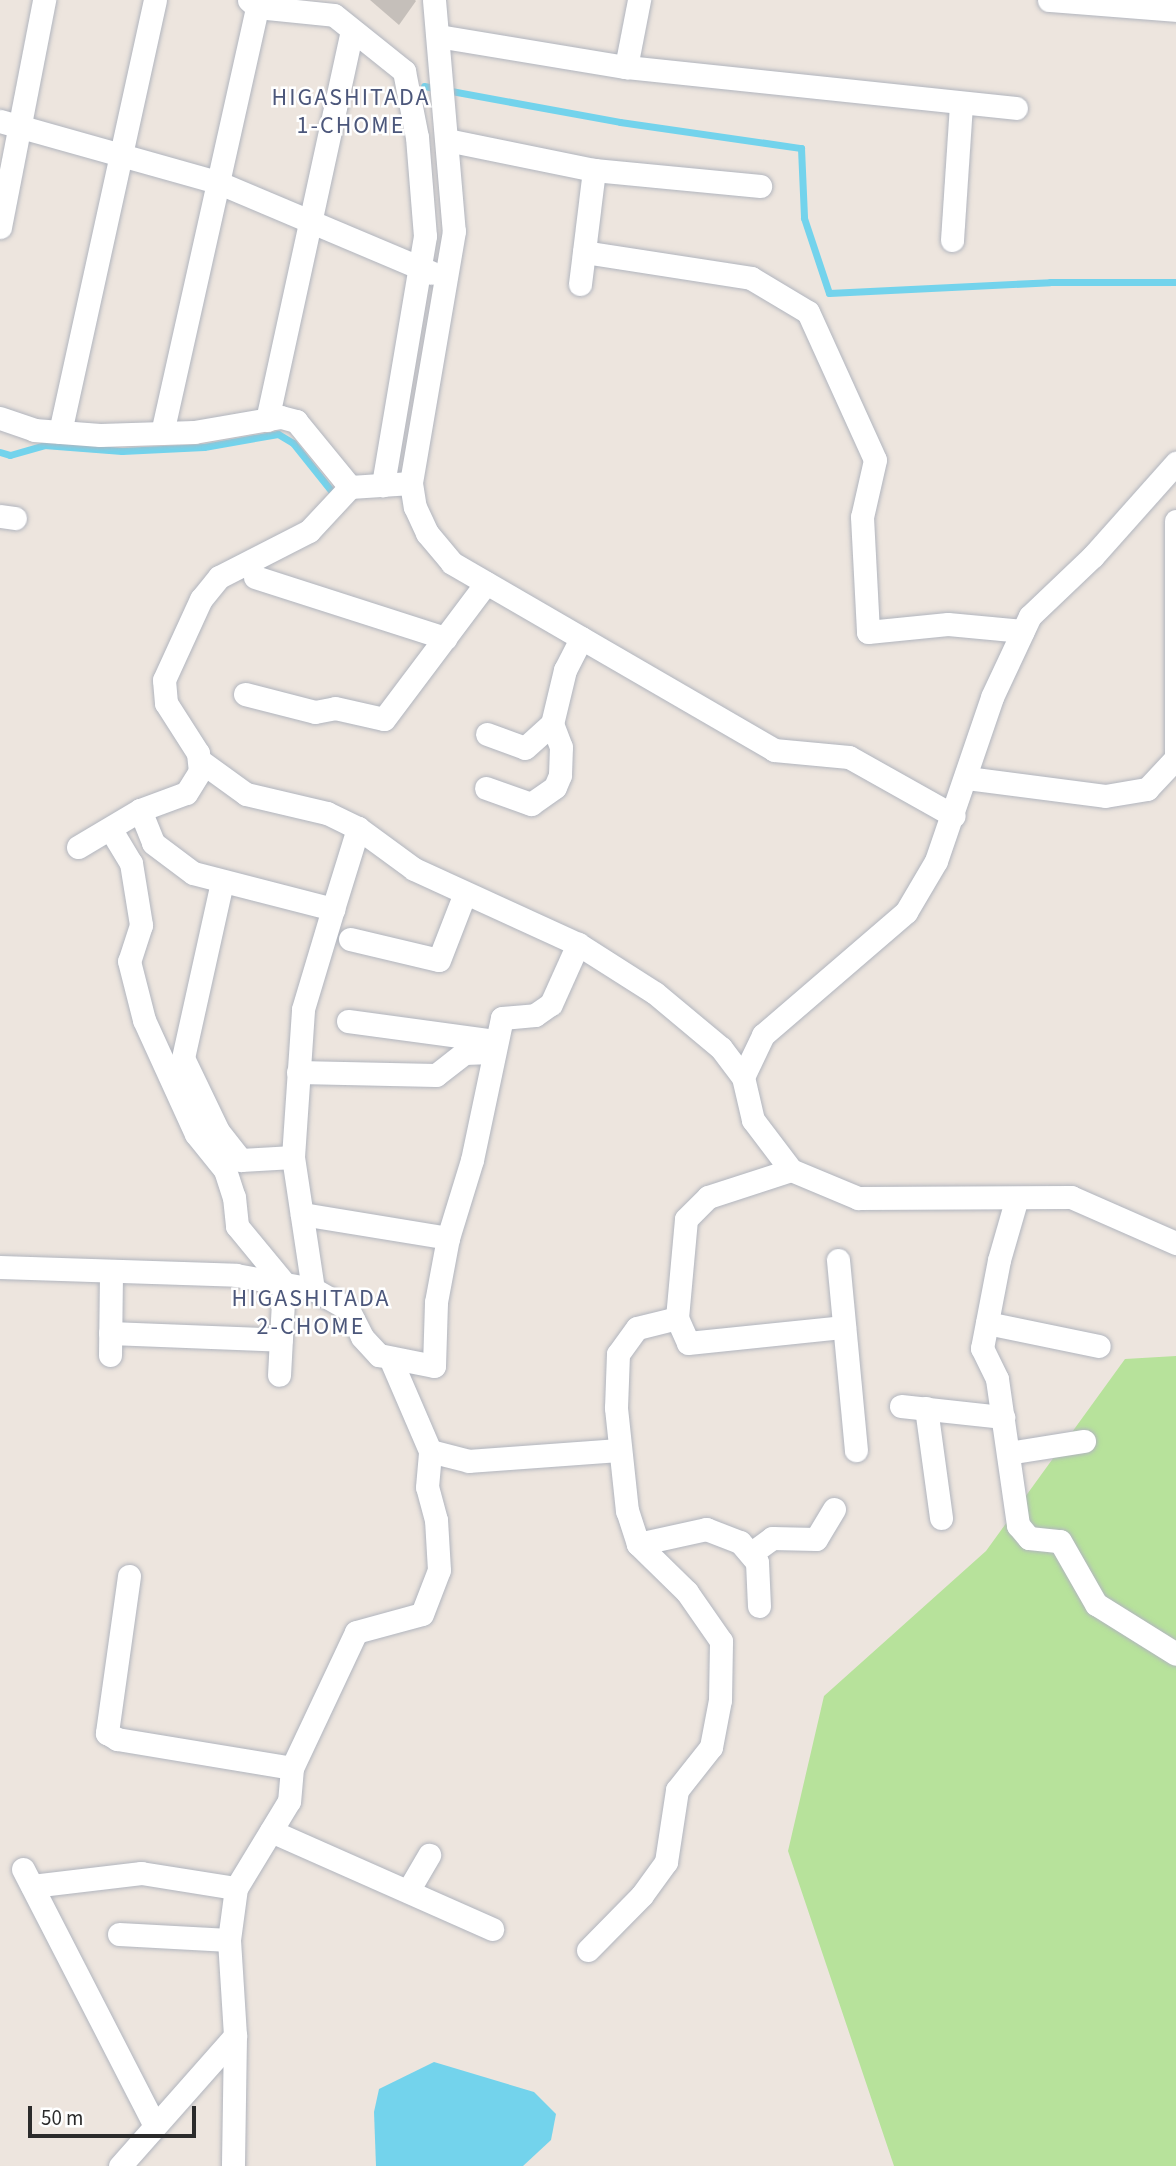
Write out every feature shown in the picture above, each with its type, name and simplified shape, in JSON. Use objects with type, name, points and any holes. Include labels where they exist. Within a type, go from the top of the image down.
[{"type":"street","points":[[0,228],[9,123],[44,0]]},
{"type":"street","points":[[60,432],[155,0]]},
{"type":"street","points":[[434,0],[454,231],[411,483],[415,508],[427,533],[452,563],[774,750],[849,757],[954,816]]},
{"type":"street","points":[[626,67],[639,0]]},
{"type":"street","points":[[1049,0],[1176,10]]},
{"type":"street","points":[[162,433],[253,3],[334,15],[404,71],[417,137],[425,236],[417,268],[383,485]]},
{"type":"street","points":[[267,420],[352,30]]},
{"type":"street","points":[[438,36],[626,67],[961,106],[1016,108]]},
{"type":"street","points":[[952,240],[961,106]]},
{"type":"street","points":[[9,123],[217,182],[446,278]]},
{"type":"street","points":[[447,140],[594,170],[760,186]]},
{"type":"street","points":[[580,284],[594,170]]},
{"type":"street","points":[[584,252],[751,278],[808,312],[875,460],[862,517],[868,632],[948,624],[1023,631]]},
{"type":"street","points":[[0,418],[34,430],[162,433],[194,432],[281,417],[296,421],[350,487]]},
{"type":"street","points":[[743,1077],[763,1035],[906,912],[936,861],[967,778],[992,697],[1030,616],[1093,556],[1176,463]]},
{"type":"street","points":[[78,847],[141,810],[186,793],[201,771],[199,760],[166,703],[164,680],[201,599],[219,577],[309,531],[350,487],[411,483]]},
{"type":"street","points":[[967,778],[1105,796],[1147,789],[1176,758],[1176,521]]},
{"type":"street","points":[[255,577],[444,638]]},
{"type":"street","points":[[245,694],[315,712],[335,708],[384,719],[486,583]]},
{"type":"street","points":[[487,734],[525,748],[552,724],[565,670],[581,638]]},
{"type":"street","points":[[486,788],[531,804],[555,787],[560,775],[561,747],[552,724]]},
{"type":"street","points":[[199,760],[246,794],[327,813],[358,828],[414,869],[578,944],[655,993],[721,1048],[743,1077],[753,1120],[792,1170],[858,1198],[945,1196],[1016,1201],[1071,1197],[1176,1243]]},
{"type":"street","points":[[141,810],[153,843],[193,873],[333,909]]},
{"type":"street","points":[[313,1289],[293,1157],[303,1009],[358,828]]},
{"type":"street","points":[[111,830],[131,863],[141,925],[130,961],[144,1020],[196,1134],[225,1170],[234,1197],[237,1226],[284,1283],[279,1375]]},
{"type":"street","points":[[222,881],[183,1058],[218,1131],[241,1160],[293,1157]]},
{"type":"street","points":[[350,939],[439,960],[465,892]]},
{"type":"street","points":[[0,1267],[236,1275],[313,1289],[348,1309],[362,1337],[379,1355],[434,1366],[436,1302],[449,1238],[472,1160],[502,1018],[535,1016],[551,1004],[578,944]]},
{"type":"street","points":[[348,1021],[494,1047]]},
{"type":"street","points":[[298,1072],[436,1075],[464,1053],[494,1047]]},
{"type":"street","points":[[792,1170],[708,1197],[686,1219],[677,1318],[688,1343],[844,1327]]},
{"type":"street","points":[[1016,1201],[982,1348],[997,1379],[1018,1525],[1029,1538],[1060,1541],[1096,1604],[1176,1654]]},
{"type":"street","points":[[302,1214],[449,1238]]},
{"type":"street","points":[[838,1259],[856,1450]]},
{"type":"street","points":[[111,1272],[110,1344],[281,1340]]},
{"type":"street","points":[[588,1950],[642,1895],[666,1862],[677,1790],[711,1747],[720,1700],[721,1641],[687,1592],[638,1544],[626,1510],[618,1450],[618,1354],[637,1328],[677,1318]]},
{"type":"street","points":[[987,1323],[1099,1346]]},
{"type":"street","points":[[233,2166],[235,2036],[229,1940],[236,1888],[289,1801],[292,1768],[356,1632],[422,1614],[439,1570],[436,1520],[427,1487],[429,1451],[390,1358]]},
{"type":"street","points":[[901,1406],[1003,1417]]},
{"type":"street","points":[[926,1408],[941,1518]]},
{"type":"street","points":[[1008,1453],[1084,1441]]},
{"type":"street","points":[[429,1451],[469,1461],[618,1450]]},
{"type":"street","points":[[753,1552],[772,1538],[816,1539],[834,1509]]},
{"type":"street","points":[[638,1544],[706,1529],[753,1552]]},
{"type":"street","points":[[753,1552],[759,1605]]},
{"type":"street","points":[[129,1576],[107,1733],[117,1739],[292,1768]]},
{"type":"street","points":[[271,1831],[492,1929]]},
{"type":"street","points":[[408,1892],[429,1855]]},
{"type":"street","points":[[154,2124],[28,1878],[141,1873],[236,1888]]},
{"type":"street","points":[[119,1934],[229,1940]]},
{"type":"street","points":[[120,2166],[154,2124],[235,2036]]},
{"type":"green space","points":[[1176,1356],[1176,2166],[894,2166],[788,1851],[824,1696],[986,1551],[1125,1359]]},
{"type":"water","points":[[434,2062],[534,2092],[556,2114],[551,2140],[523,2166],[376,2166],[374,2112],[379,2089]]},
{"type":"building","points":[[370,0],[415,0],[416,1],[399,25]]},
{"type":"waterway","points":[[424,86],[620,122],[801,148],[804,218],[829,293],[1050,282],[1176,282]]},
{"type":"waterway","points":[[0,452],[10,455],[44,445],[122,451],[204,447],[278,434],[293,443],[333,493]]},
{"type":"district","name":"HIGASHITADA 1-CHOME","points":[[351,112]]},
{"type":"district","name":"HIGASHITADA 2-CHOME","points":[[311,1313]]}]
